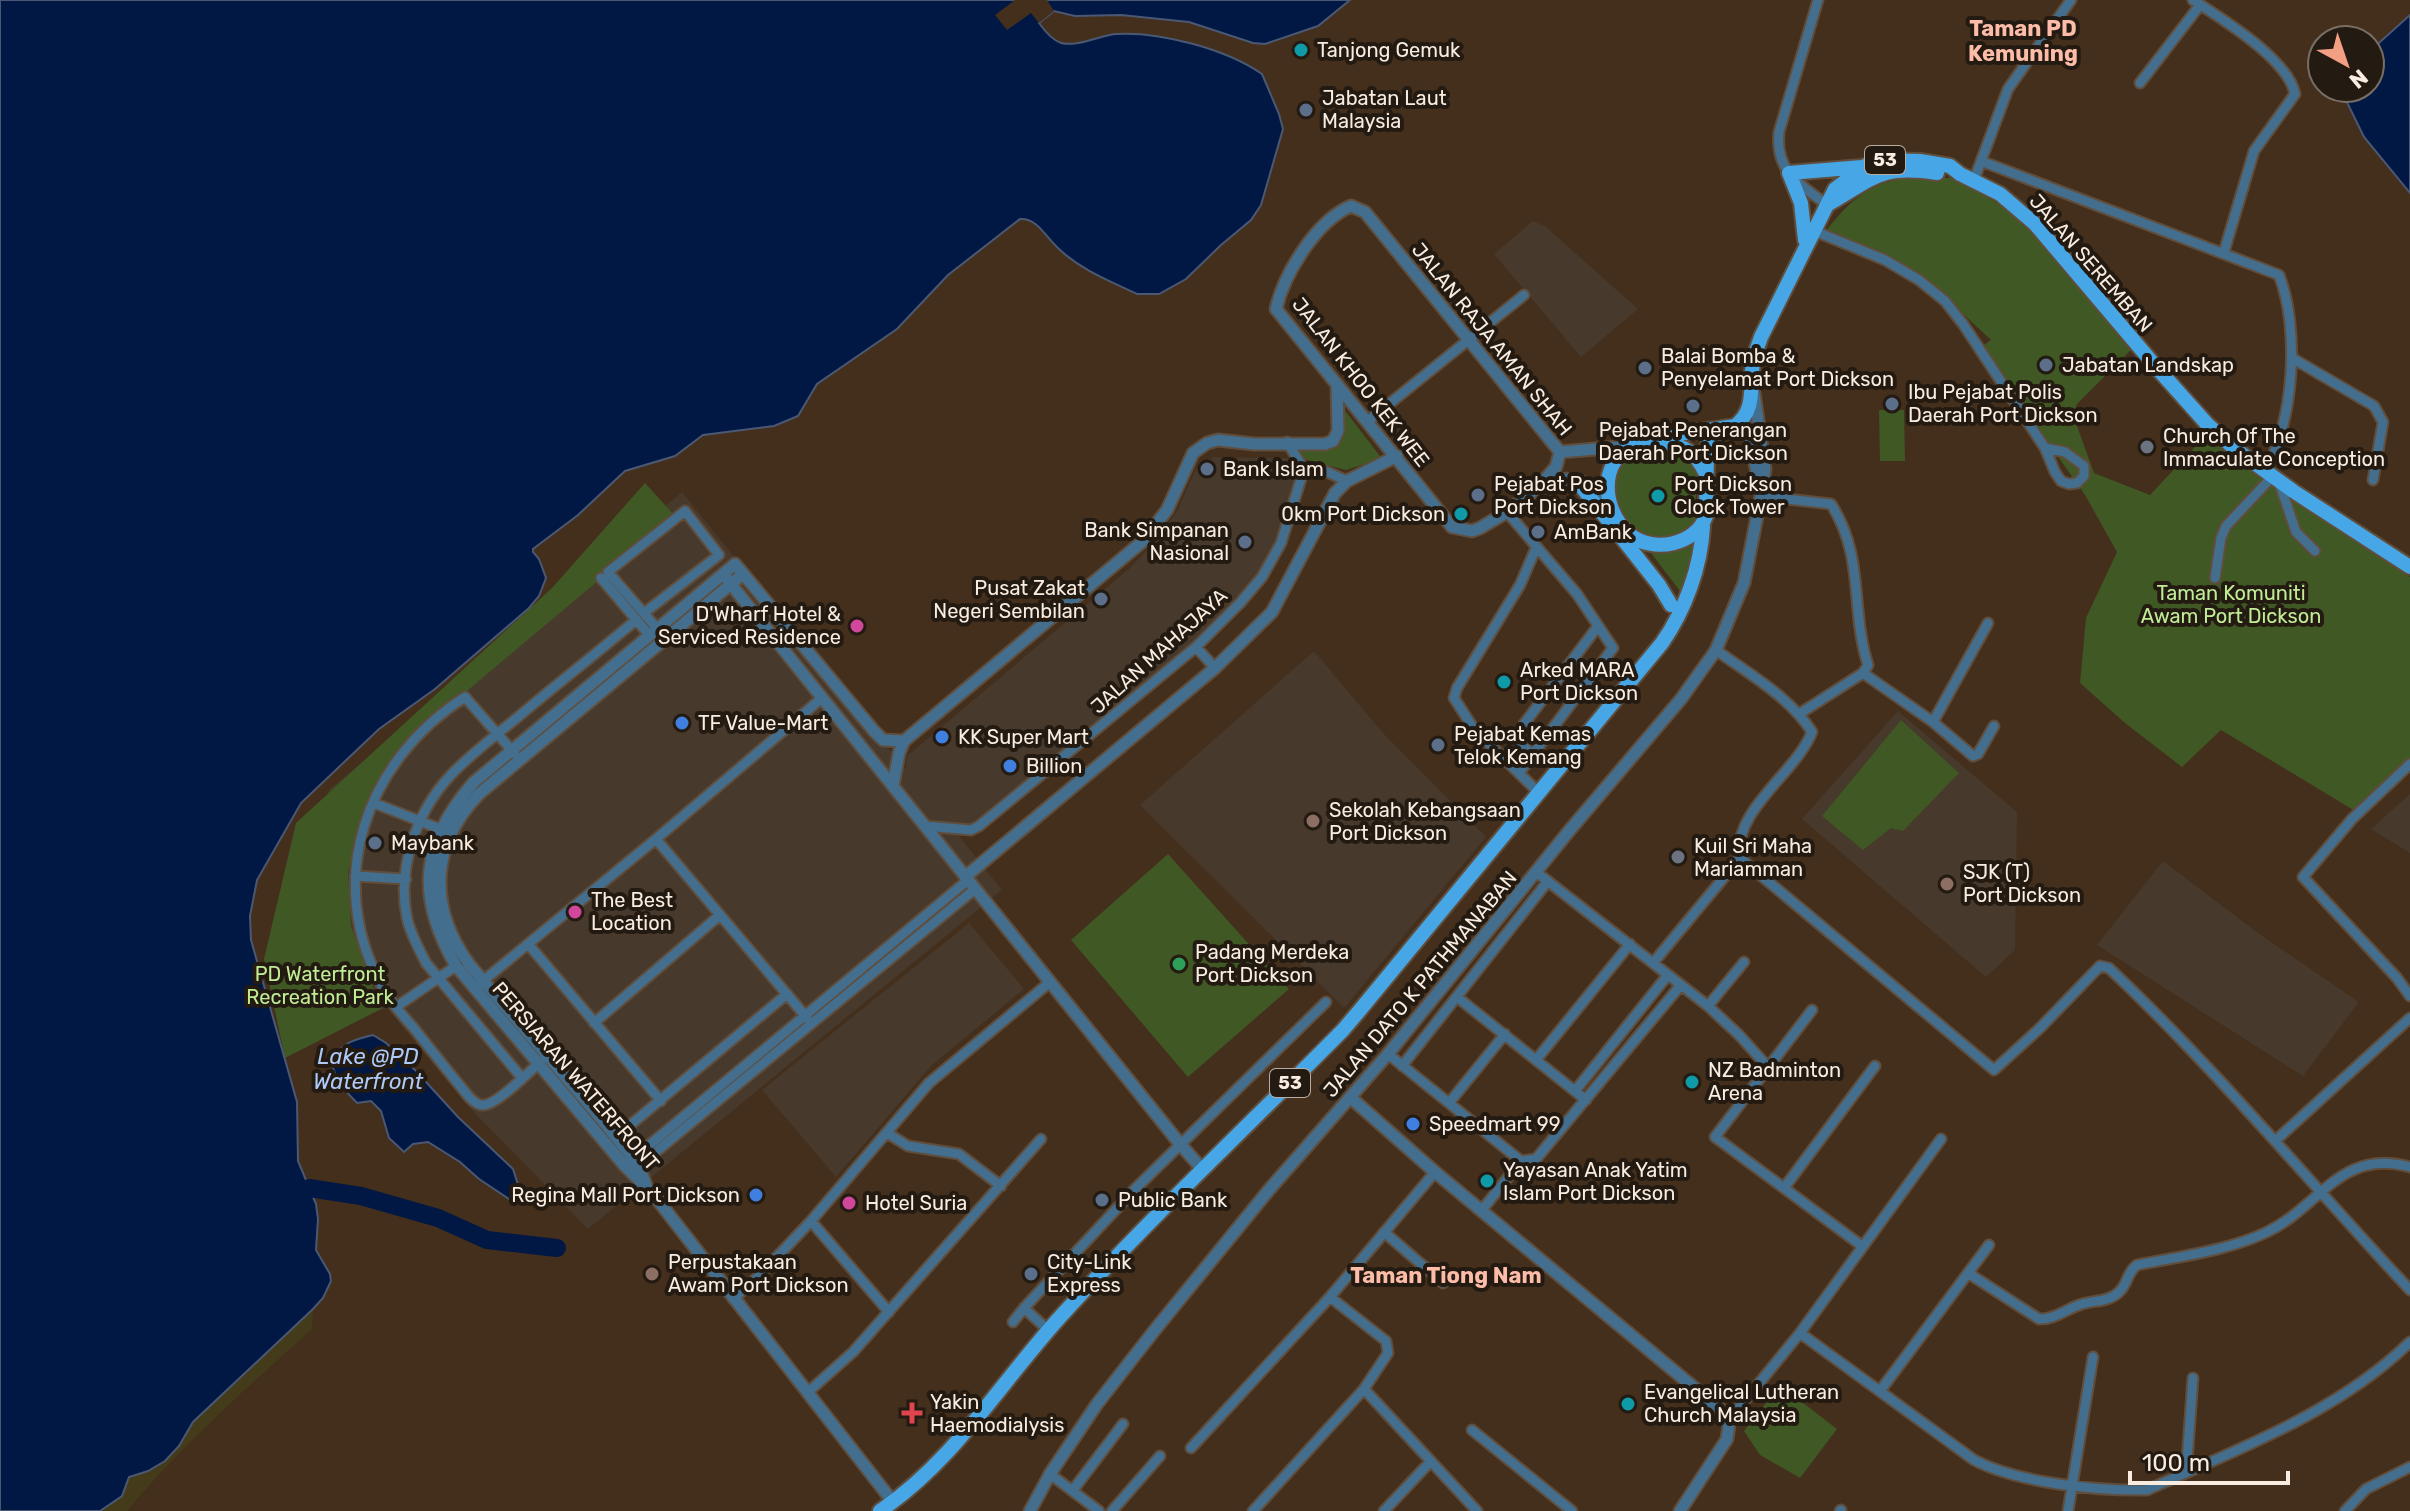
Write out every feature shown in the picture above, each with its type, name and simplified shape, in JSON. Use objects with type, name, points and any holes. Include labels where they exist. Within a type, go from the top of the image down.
[{"type":"main road","name":"JALAN SEREMBAN","points":[[1728,427],[1744,418],[1750,407],[1753,360],[1761,337],[1808,237],[1835,189],[1865,166],[1884,160],[1950,166],[2000,194],[2035,224],[2207,424],[2272,477],[2410,567]]},
{"type":"main road","points":[[1808,237],[1801,203],[1789,173],[1865,166]]},
{"type":"main road","name":"JALAN SEREMBAN","points":[[1827,205],[1875,174],[1908,171],[1960,174]]},
{"type":"main road","points":[[1672,629],[1669,591],[1664,581],[1609,507],[1610,470],[1622,453],[1634,446],[1728,427]]},
{"type":"main road","name":"53","points":[[1706,473],[1707,448],[1711,438],[1728,427]]},
{"type":"main road","points":[[1629,534],[1652,543],[1673,544],[1685,540],[1703,526],[1706,516],[1706,473],[1697,456],[1682,445],[1655,440]]},
{"type":"main road","points":[[1577,481],[1659,585],[1671,605]]},
{"type":"main road","name":"53","points":[[886,1507],[928,1474],[1048,1330],[1123,1248],[1343,1030],[1540,794],[1672,629],[1688,593],[1702,546],[1703,526]]},
{"type":"street","points":[[1818,0],[1779,132],[1779,154],[1782,165],[1789,173],[1827,205]]},
{"type":"street","points":[[1974,180],[2008,89],[2071,0]]},
{"type":"street","points":[[2140,83],[2196,2],[2246,37],[2285,71],[2295,94],[2254,151],[2224,252]]},
{"type":"street","points":[[1981,161],[2279,275],[2285,291],[2292,358],[2272,477],[2296,532],[2315,551]]},
{"type":"street","name":"JALAN RAJA AMAN SHAH","points":[[1342,210],[1355,206],[1365,212],[1560,452],[1634,446]]},
{"type":"street","name":"JALAN KHOO KEK WEE","points":[[1342,210],[1327,221],[1297,261],[1283,283],[1276,309],[1452,527],[1472,531],[1507,512],[1536,489]]},
{"type":"street","points":[[1808,237],[1885,260],[1919,280],[1945,301],[2045,448],[2061,481],[2077,483],[2084,476],[2084,466],[2077,459],[2065,452],[2045,448]]},
{"type":"street","points":[[1368,421],[1524,295]]},
{"type":"street","points":[[2292,358],[2374,406],[2383,422],[2373,480]]},
{"type":"street","points":[[893,786],[904,741],[1143,541],[1167,510],[1193,453],[1199,447],[1218,440],[1254,444],[1325,444],[1336,439],[1337,383]]},
{"type":"street","name":"JALAN DATO K PATHMANABAN","points":[[1030,1511],[1050,1474],[1097,1404],[1163,1320],[1268,1191],[1388,1054],[1681,699],[1716,650],[1744,583],[1765,469],[1751,383]]},
{"type":"street","name":"JALAN DATO K PATHMANABAN","points":[[1728,427],[1745,429],[1750,438],[1761,496]]},
{"type":"street","points":[[1287,442],[1304,469],[1323,470],[1347,481]]},
{"type":"street","points":[[1536,489],[1556,467],[1560,452]]},
{"type":"street","points":[[632,1166],[970,882],[1215,668],[1272,612],[1312,540],[1324,509],[1347,481],[1397,456]]},
{"type":"street","name":"JALAN MAHAJAYA","points":[[925,826],[971,830],[979,826],[1220,625],[1262,577],[1281,543],[1304,469]]},
{"type":"street","points":[[2215,578],[2221,538],[2226,526],[2272,477]]},
{"type":"street","points":[[1536,489],[1566,479],[1577,481],[1593,488],[1609,507]]},
{"type":"street","points":[[1761,496],[1831,504],[1853,556],[1859,624],[1868,665],[1863,673],[1799,714]]},
{"type":"street","points":[[522,1078],[426,963],[407,919],[406,879],[413,839],[421,820],[450,776],[640,616],[719,555],[685,511],[608,572],[640,616]]},
{"type":"street","points":[[1507,512],[1577,594],[1613,648],[1519,773]]},
{"type":"street","points":[[1536,548],[1520,585],[1457,688],[1454,698],[1474,729],[1540,794]]},
{"type":"street","points":[[904,741],[883,740],[874,731],[735,564],[727,579],[1203,1170]]},
{"type":"street","points":[[601,578],[658,634]]},
{"type":"street","name":"PERSIARAN WATERFRONT","points":[[727,579],[557,710],[458,800],[445,831],[439,884],[455,944],[479,984],[632,1166],[807,1393],[886,1507]]},
{"type":"street","points":[[1933,722],[1988,623]]},
{"type":"street","points":[[1532,754],[1518,741],[1518,732],[1598,626]]},
{"type":"street","name":"PERSIARAN WATERFRONT","points":[[479,984],[456,966],[438,928],[429,883],[432,849],[466,808],[658,634]]},
{"type":"street","points":[[1196,647],[1215,668]]},
{"type":"street","points":[[1653,963],[1740,858],[1740,834],[1747,821],[1808,742],[1812,732],[1799,714],[1770,689],[1716,650]]},
{"type":"street","points":[[1863,673],[1933,722],[1973,756],[1978,754],[1994,726]]},
{"type":"street","points":[[544,695],[566,720]]},
{"type":"street","points":[[520,758],[463,698],[425,728],[404,750],[374,803],[357,848],[355,876],[359,930],[367,957],[385,992],[470,1098],[482,1105],[499,1098],[543,1060]]},
{"type":"street","points":[[479,984],[822,698]]},
{"type":"street","points":[[2410,764],[2352,819],[2303,877],[2410,996]]},
{"type":"street","points":[[374,803],[445,831]]},
{"type":"street","points":[[656,839],[808,1020]]},
{"type":"street","points":[[1740,858],[1994,1070],[2100,966],[2105,965],[2172,1028],[2410,1290]]},
{"type":"street","points":[[1536,872],[1708,1006],[1768,1067]]},
{"type":"street","points":[[355,876],[406,879]]},
{"type":"street","points":[[1402,1066],[1548,881]]},
{"type":"street","points":[[594,1023],[720,915]]},
{"type":"street","points":[[1536,1060],[1630,944]]},
{"type":"street","points":[[529,945],[661,1101]]},
{"type":"street","points":[[1708,1006],[1744,962]]},
{"type":"street","points":[[396,1007],[456,966]]},
{"type":"street","points":[[1575,1091],[1667,976]]},
{"type":"street","points":[[733,1299],[811,1221],[934,1078],[1050,982]]},
{"type":"street","points":[[1482,1210],[1521,1161],[1536,1159],[1680,986]]},
{"type":"street","points":[[616,1137],[787,994]]},
{"type":"street","points":[[1457,997],[1586,1100]]},
{"type":"street","points":[[1013,1322],[1076,1250],[1326,1002]]},
{"type":"street","points":[[1812,1010],[1715,1137],[1862,1246]]},
{"type":"street","points":[[2275,1141],[2410,1018]]},
{"type":"street","points":[[1449,1103],[1505,1034]]},
{"type":"street","points":[[1388,1054],[1521,1161]]},
{"type":"street","name":"PERSIARAN WATERFRONT","points":[[543,1060],[616,1137],[632,1166]]},
{"type":"street","points":[[1784,1188],[1875,1066]]},
{"type":"street","points":[[1351,1098],[1435,1172],[1715,1404],[1727,1419],[1727,1439],[1680,1511]]},
{"type":"street","points":[[887,1133],[908,1146],[959,1154],[1001,1186]]},
{"type":"street","points":[[807,1393],[853,1352],[1041,1139]]},
{"type":"street","points":[[1727,1419],[1800,1333],[1941,1139]]},
{"type":"street","points":[[1968,1273],[2039,1319],[2046,1320],[2082,1304],[2118,1294],[2137,1265],[2234,1246],[2270,1230],[2298,1211],[2318,1192],[2361,1164],[2389,1161],[2410,1167]]},
{"type":"street","points":[[1191,1448],[1330,1297],[1435,1172]]},
{"type":"street","points":[[811,1221],[889,1312]]},
{"type":"street","points":[[1384,1232],[1443,1283]]},
{"type":"street","points":[[1880,1391],[1989,1245]]},
{"type":"street","points":[[1253,1511],[1364,1389],[1388,1353],[1386,1341],[1330,1297]]},
{"type":"street","points":[[1024,1308],[1048,1330]]},
{"type":"street","points":[[1800,1333],[1974,1460],[1993,1470],[2073,1485],[2147,1490],[2321,1409],[2356,1388],[2410,1342]]},
{"type":"street","points":[[2068,1511],[2093,1357]]},
{"type":"street","points":[[2190,1471],[2187,1461],[2193,1378]]},
{"type":"street","points":[[1364,1389],[1477,1511]]},
{"type":"street","points":[[1073,1490],[1123,1424]]},
{"type":"street","points":[[1472,1430],[1572,1511]]},
{"type":"street","points":[[1112,1511],[1160,1456]]},
{"type":"street","points":[[1384,1511],[1431,1461]]},
{"type":"street","points":[[2345,1511],[2366,1489],[2410,1467]]},
{"type":"street","points":[[1050,1474],[1099,1511]]},
{"type":"shaded area","points":[[1533,221],[1545,226],[1638,309],[1581,357],[1494,254]]},
{"type":"shaded area","points":[[1213,457],[1289,458],[1299,468],[1279,534],[1256,576],[1221,619],[1194,645],[973,828],[947,821],[1002,890],[588,1229],[468,1106],[387,1008],[294,1040],[284,879],[330,789],[682,492],[905,769],[907,756],[1130,568],[1177,511],[1196,469]]},
{"type":"shaded area","name":"Sekolah Kebangsaan Port Dickson","points":[[1314,651],[1382,732],[1486,837],[1344,1008],[1140,805]]},
{"type":"shaded area","name":"SJK (T) Port Dickson","points":[[1898,711],[2017,812],[2015,950],[1986,977],[1802,819]]},
{"type":"shaded area","points":[[2410,794],[2410,853],[2371,829]]},
{"type":"shaded area","points":[[2163,861],[2258,933],[2359,1002],[2303,1076],[2097,945]]},
{"type":"shaded area","points":[[969,923],[1024,989],[931,1066],[836,1177],[762,1090]]},
{"type":"green space","name":"Taman Komuniti Awam Port Dickson","points":[[1910,178],[1954,178],[2004,207],[2035,233],[2134,347],[2077,404],[2073,415],[2094,473],[2150,495],[2208,433],[2410,577],[2410,759],[2355,811],[2221,730],[2182,767],[2080,683],[2086,618],[2117,552],[2085,495],[1981,347],[1991,340],[1931,284],[1826,231],[1843,210],[1862,194],[1884,183]]},
{"type":"green space","points":[[1343,408],[1380,456],[1378,460],[1346,470],[1303,459],[1302,448],[1331,444],[1341,437],[1344,431]]},
{"type":"green space","points":[[1879,410],[1904,410],[1905,461],[1880,461]]},
{"type":"green space","points":[[1669,448],[1683,453],[1697,466],[1695,522],[1684,533],[1661,538],[1638,531],[1630,524],[1618,505],[1615,482],[1623,462],[1632,455],[1645,450]]},
{"type":"green space","name":"PD Waterfront Recreation Park","points":[[645,483],[675,516],[423,728],[364,819],[348,871],[351,926],[381,1009],[285,1058],[264,959],[296,823],[552,588]]},
{"type":"green space","points":[[1694,544],[1684,588],[1680,591],[1648,549],[1681,550]]},
{"type":"green space","points":[[1901,720],[1959,773],[1903,831],[1891,828],[1863,850],[1822,816]]},
{"type":"green space","name":"Padang Merdeka Port Dickson","points":[[1168,854],[1289,989],[1188,1077],[1071,940]]},
{"type":"green space","points":[[1780,1385],[1837,1429],[1800,1478],[1760,1455],[1744,1431]]},
{"type":"sand","points":[[313,1309],[312,1329],[193,1439],[127,1511],[100,1511],[118,1497],[129,1477],[148,1471],[174,1451],[193,1422]]},
{"type":"water","points":[[0,0],[1350,0],[1318,26],[1265,44],[1189,22],[1121,15],[1075,16],[1054,11],[1039,23],[1061,43],[1115,34],[1151,35],[1211,50],[1262,74],[1283,129],[1261,205],[1251,220],[1186,279],[1159,294],[1137,294],[1077,263],[1037,225],[1020,219],[948,275],[897,329],[817,384],[798,416],[774,426],[703,435],[675,456],[625,471],[578,515],[533,549],[546,578],[539,596],[529,608],[435,689],[379,729],[301,803],[257,880],[250,916],[251,940],[297,1102],[298,1161],[316,1204],[316,1250],[331,1281],[323,1298],[313,1309],[193,1422],[179,1446],[165,1461],[129,1477],[122,1496],[100,1511],[0,1511]]},
{"type":"water","points":[[2410,15],[2410,193],[2364,137],[2348,104],[2386,104],[2386,37]]},
{"type":"water","name":"Lake @PD Waterfront","points":[[373,1035],[416,1071],[458,1117],[513,1169],[520,1191],[512,1201],[428,1142],[413,1144],[404,1152],[389,1138],[381,1111],[371,1101],[357,1103],[339,1084],[331,1062],[339,1050],[348,1043]]},
{"type":"pier","points":[[1015,0],[1047,0],[1054,11],[1039,23],[1031,13],[1007,30],[995,15]]},
{"type":"waterway","points":[[309,1188],[361,1196],[438,1218],[487,1240],[557,1248]]},
{"type":"place","name":"Tanjong Gemuk","points":[[1301,50]]},
{"type":"place","name":"Jabatan Laut Malaysia","points":[[1306,110]]},
{"type":"place","name":"Jabatan Landskap","points":[[2046,365]]},
{"type":"place","name":"Balai Bomba & Penyelamat Port Dickson","points":[[1645,368]]},
{"type":"place","name":"Ibu Pejabat Polis Daerah Port Dickson","points":[[1892,404]]},
{"type":"place","name":"Pejabat Penerangan Daerah Port Dickson","points":[[1693,406]]},
{"type":"place","name":"Church Of The Immaculate Conception","points":[[2147,447]]},
{"type":"place","name":"Bank Islam","points":[[1207,469]]},
{"type":"place","name":"Pejabat Pos Port Dickson","points":[[1478,495]]},
{"type":"place","name":"Port Dickson Clock Tower","points":[[1658,496]]},
{"type":"place","name":"0km Port Dickson","points":[[1461,514]]},
{"type":"place","name":"AmBank","points":[[1538,532]]},
{"type":"place","name":"Bank Simpanan Nasional","points":[[1245,542]]},
{"type":"place","name":"Pusat Zakat Negeri Sembilan","points":[[1101,599]]},
{"type":"place","name":"D'Wharf Hotel & Serviced Residence","points":[[857,626]]},
{"type":"place","name":"Arked MARA Port Dickson","points":[[1504,682]]},
{"type":"place","name":"TF Value-Mart","points":[[682,723]]},
{"type":"place","name":"KK Super Mart","points":[[942,737]]},
{"type":"place","name":"Pejabat Kemas Telok Kemang","points":[[1438,745]]},
{"type":"place","name":"Billion","points":[[1010,766]]},
{"type":"place","name":"Sekolah Kebangsaan Port Dickson","points":[[1313,821]]},
{"type":"place","name":"Maybank","points":[[375,843]]},
{"type":"place","name":"Kuil Sri Maha Mariamman","points":[[1678,857]]},
{"type":"place","name":"SJK (T) Port Dickson","points":[[1947,884]]},
{"type":"place","name":"The Best Location","points":[[575,912]]},
{"type":"place","name":"Padang Merdeka Port Dickson","points":[[1179,964]]},
{"type":"place","name":"NZ Badminton Arena","points":[[1692,1082]]},
{"type":"place","name":"Speedmart 99","points":[[1413,1124]]},
{"type":"place","name":"Yayasan Anak Yatim Islam Port Dickson","points":[[1487,1181]]},
{"type":"place","name":"Regina Mall Port Dickson","points":[[756,1195]]},
{"type":"place","name":"Public Bank","points":[[1102,1200]]},
{"type":"place","name":"Hotel Suria","points":[[849,1203]]},
{"type":"place","name":"Perpustakaan Awam Port Dickson","points":[[652,1274]]},
{"type":"place","name":"City-Link Express","points":[[1031,1274]]},
{"type":"place","name":"Evangelical Lutheran Church Malaysia","points":[[1628,1404]]},
{"type":"place","name":"Yakin Haemodialysis","points":[[912,1413]]},
{"type":"district","name":"Taman PD Kemuning","points":[[2023,40]]},
{"type":"district","name":"Taman Tiong Nam","points":[[1446,1275]]}]
